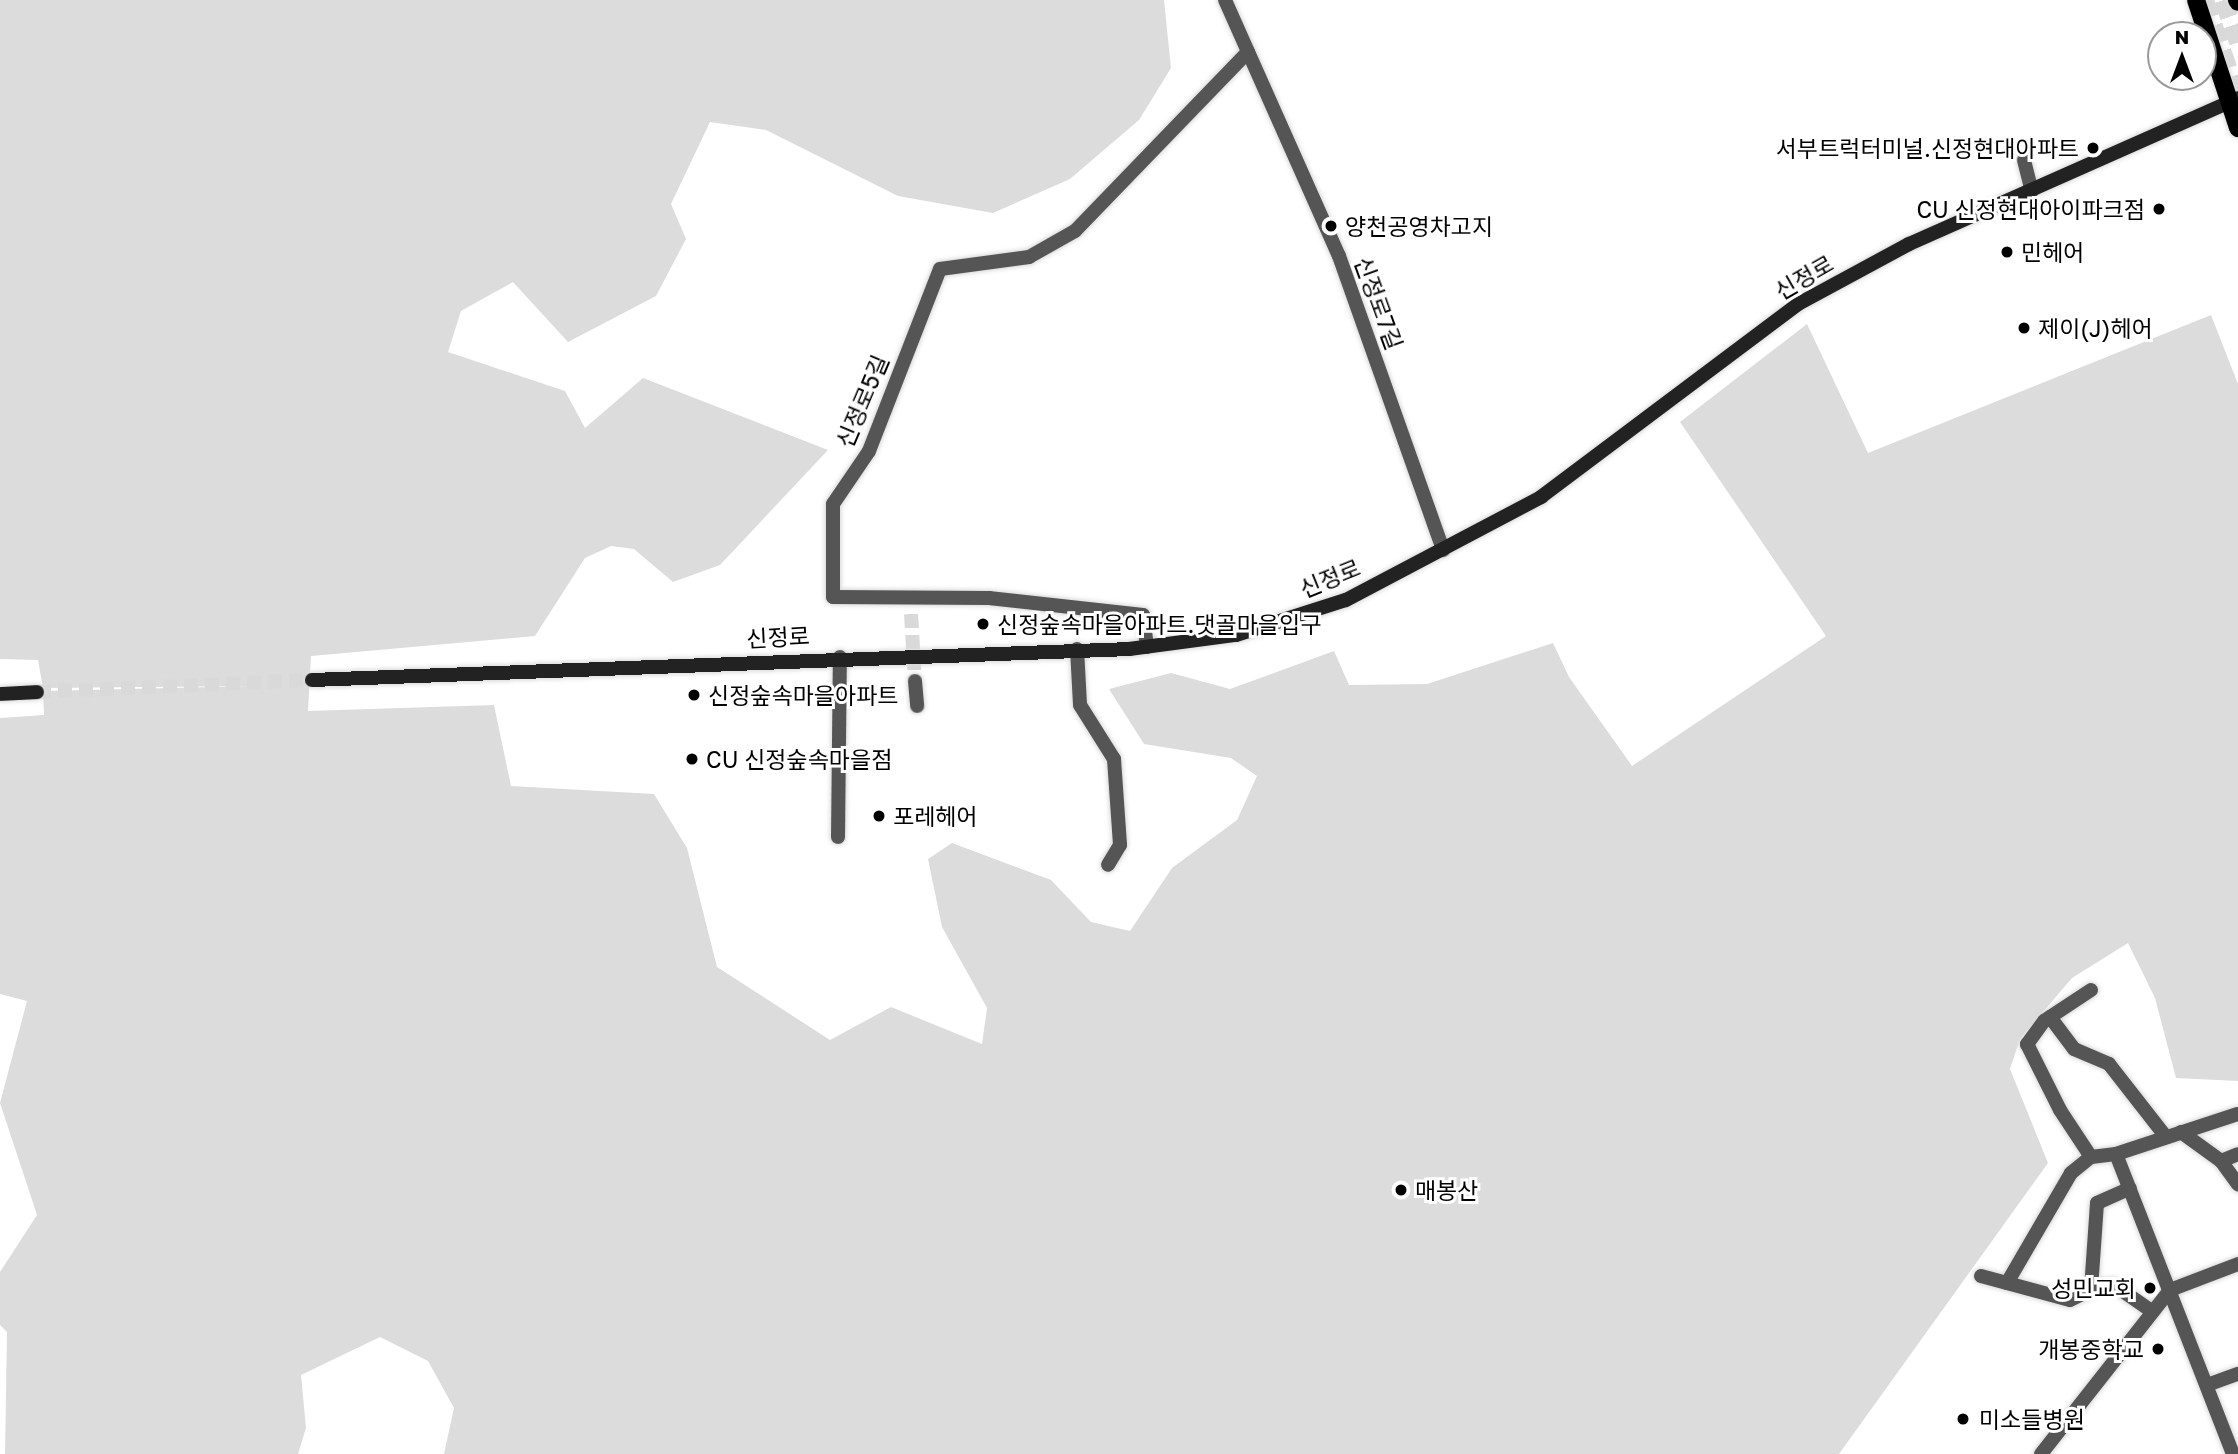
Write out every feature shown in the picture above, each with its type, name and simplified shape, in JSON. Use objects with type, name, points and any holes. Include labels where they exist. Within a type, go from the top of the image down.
[{"type":"main road","points":[[2196,0],[2234,100],[2238,128]]},
{"type":"main road","name":"신정로","points":[[313,680],[840,657],[1147,647],[1236,635],[1334,604],[1541,497],[1798,304],[1909,244],[2234,100]]},
{"type":"main road","points":[[0,694],[37,692]]},
{"type":"street","name":"신정로7길","points":[[1225,0],[1339,256],[1443,550]]},
{"type":"street","name":"신정로5길","points":[[1147,647],[1143,615],[989,597],[911,607],[834,597],[830,534],[834,503],[869,451],[940,269],[1029,257],[1075,231],[1248,52]]},
{"type":"street","points":[[2024,160],[2032,191]]},
{"type":"street","points":[[1077,649],[1080,705],[1108,743],[1116,771],[1120,845],[1108,865]]},
{"type":"street","points":[[838,837],[840,657]]},
{"type":"street","points":[[915,681],[917,706]]},
{"type":"street","points":[[2091,990],[2050,1017],[2027,1044],[2060,1110],[2091,1157]]},
{"type":"street","points":[[2050,1017],[2074,1049],[2109,1064],[2166,1137]]},
{"type":"street","points":[[2007,1283],[2071,1173],[2091,1157],[2116,1154],[2238,1114]]},
{"type":"street","points":[[2181,1132],[2221,1161],[2238,1184]]},
{"type":"street","points":[[2116,1154],[2235,1451]]},
{"type":"street","points":[[2221,1161],[2238,1154]]},
{"type":"street","points":[[2091,1289],[2097,1203],[2130,1188]]},
{"type":"street","points":[[2041,1454],[2170,1290],[2238,1264]]},
{"type":"street","points":[[1981,1276],[2070,1300],[2091,1289],[2114,1285],[2153,1312]]},
{"type":"street","points":[[2207,1385],[2238,1374]]},
{"type":"shaded area","points":[[0,0],[1164,0],[1171,68],[1139,120],[1070,179],[993,213],[898,196],[766,130],[710,122],[671,204],[686,239],[656,296],[568,342],[513,282],[461,311],[448,352],[565,391],[585,428],[643,378],[828,450],[720,565],[673,582],[634,549],[611,546],[585,558],[535,636],[311,656],[308,711],[494,705],[511,786],[654,794],[687,848],[717,967],[830,1040],[891,1007],[982,1044],[987,1008],[942,927],[928,859],[952,843],[1051,880],[1091,922],[1130,931],[1172,868],[1237,820],[1257,776],[1231,758],[1144,744],[1109,689],[1171,673],[1230,689],[1334,651],[1349,685],[1427,684],[1553,643],[1569,677],[1632,766],[1826,636],[1680,422],[1807,324],[1868,453],[2211,315],[2238,384],[2238,1081],[2176,1078],[2155,998],[2128,943],[2072,978],[2020,1039],[2010,1069],[2048,1163],[1839,1454],[444,1454],[454,1408],[428,1361],[380,1337],[301,1375],[306,1428],[298,1454],[5,1454],[7,1332],[0,1325],[0,1272],[37,1215],[0,1103],[27,1001],[0,994],[0,718],[44,715],[43,691],[254,686],[43,688],[38,660],[0,659]]},
{"type":"tunnel","points":[[2205,0],[2238,97]]},
{"type":"tunnel","points":[[2223,0],[2238,42]]},
{"type":"tunnel","points":[[911,614],[915,681]]},
{"type":"tunnel","points":[[37,692],[312,680]]},
{"type":"place","name":"서부트럭터미널.신정현대아파트","points":[[2093,148]]},
{"type":"place","name":"CU 신정현대아이파크점","points":[[2159,209]]},
{"type":"place","name":"양천공영차고지","points":[[1331,226]]},
{"type":"place","name":"민헤어","points":[[2007,252]]},
{"type":"place","name":"제이(J)헤어","points":[[2024,328]]},
{"type":"place","name":"신정숲속마을아파트.댓골마을입구","points":[[983,624]]},
{"type":"place","name":"신정숲속마을아파트","points":[[694,695]]},
{"type":"place","name":"CU 신정숲속마을점","points":[[692,759]]},
{"type":"place","name":"포레헤어","points":[[879,816]]},
{"type":"place","name":"매봉산","points":[[1401,1190]]},
{"type":"place","name":"성민교회","points":[[2150,1288]]},
{"type":"place","name":"개봉중학교","points":[[2158,1349]]},
{"type":"place","name":"미소들병원","points":[[1963,1419]]}]
